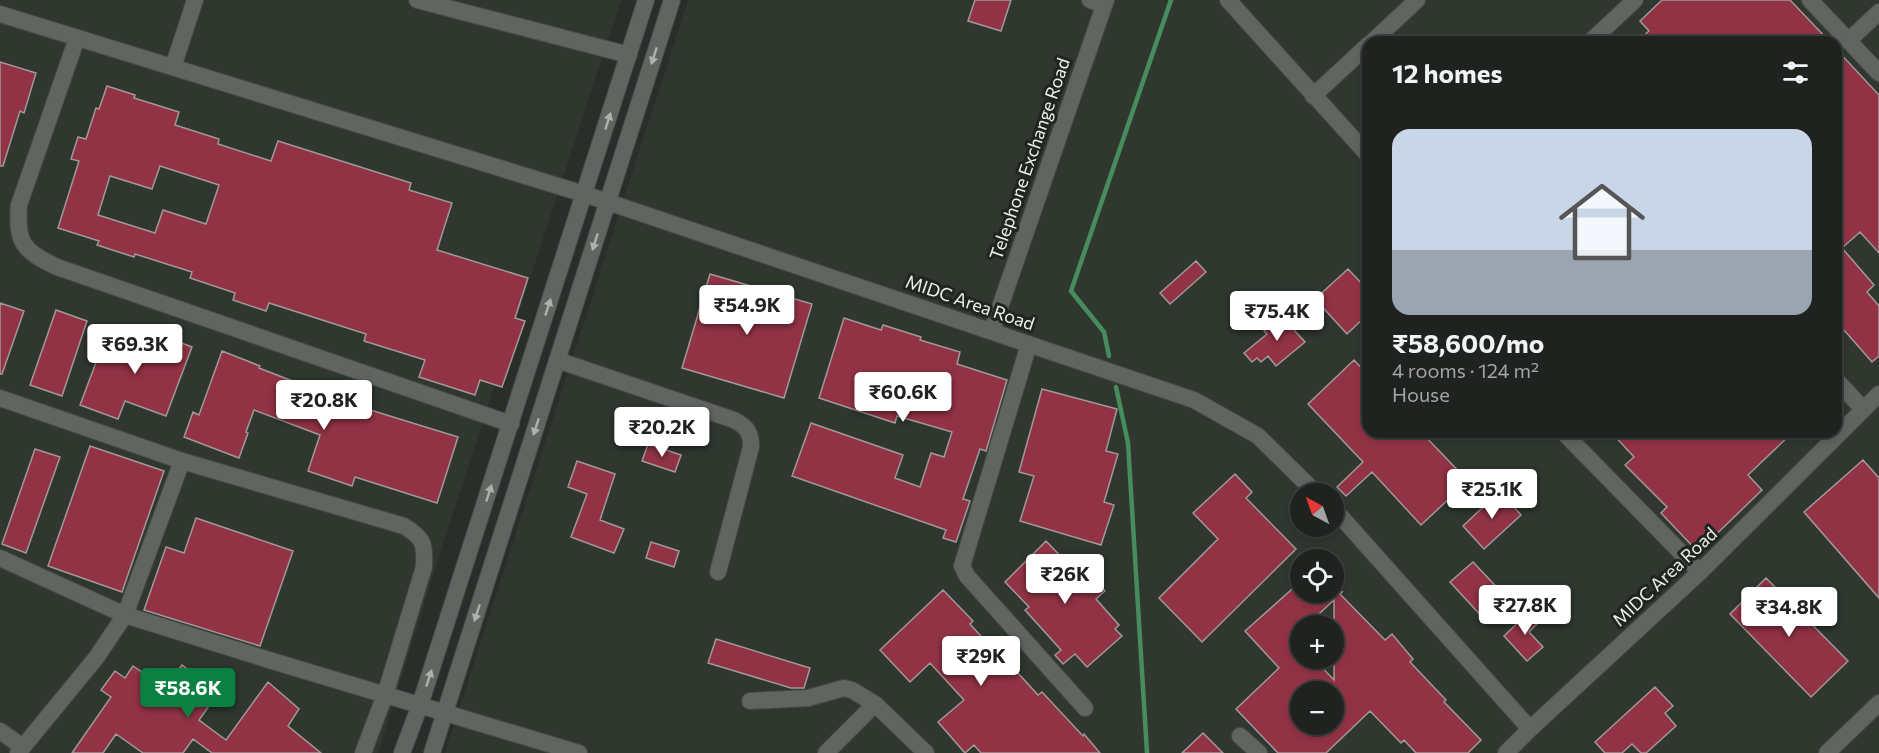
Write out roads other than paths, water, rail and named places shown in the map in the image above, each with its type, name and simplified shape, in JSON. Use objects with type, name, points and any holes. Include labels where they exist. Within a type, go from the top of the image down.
[{"type":"street","points":[[172,67],[195,0]]},
{"type":"street","points":[[417,0],[628,55]]},
{"type":"street","points":[[402,753],[420,705],[646,0]]},
{"type":"street","points":[[432,753],[672,0]]},
{"type":"street","points":[[1228,0],[1362,149]]},
{"type":"street","points":[[1378,36],[1417,0]]},
{"type":"street","points":[[1596,36],[1635,0]]},
{"type":"street","points":[[1810,0],[1879,73]]},
{"type":"street","name":"Telephone Exchange Road","points":[[992,330],[1100,2]]},
{"type":"street","points":[[1848,41],[1879,12]]},
{"type":"street","name":"MIDC Area Road","points":[[0,14],[608,201],[1194,400],[1258,436],[1306,483]]},
{"type":"street","points":[[77,38],[19,205],[17,227],[21,240],[35,256],[57,267],[511,424]]},
{"type":"street","points":[[1313,96],[1362,51]]},
{"type":"street","points":[[623,72],[647,79]]},
{"type":"street","points":[[1029,345],[962,566],[967,576],[1085,708]]},
{"type":"street","points":[[557,360],[734,420],[746,427],[751,435],[751,447],[718,572]]},
{"type":"street","points":[[1842,386],[1863,409]]},
{"type":"street","name":"MIDC Area Road","points":[[1842,430],[1879,393]]},
{"type":"street","points":[[0,398],[182,461],[404,526],[417,534],[425,547],[424,567],[385,695],[363,753]]},
{"type":"street","points":[[1569,438],[1700,572]]},
{"type":"street","name":"MIDC Area Road","points":[[1506,753],[1700,572],[1834,438]]},
{"type":"street","points":[[0,731],[20,750],[96,658],[125,615],[182,461]]},
{"type":"street","points":[[1344,520],[1530,729]]},
{"type":"street","points":[[0,558],[125,615],[579,753]]},
{"type":"street","points":[[750,700],[808,698],[844,688],[852,690],[874,704],[926,753]]},
{"type":"street","points":[[1827,753],[1879,703]]},
{"type":"street","points":[[826,753],[874,704]]},
{"type":"street","points":[[1240,736],[1258,753]]},
{"type":"waterway","points":[[1109,356],[1104,332],[1071,291],[1171,0]]},
{"type":"waterway","points":[[1116,387],[1128,443],[1147,753]]}]
